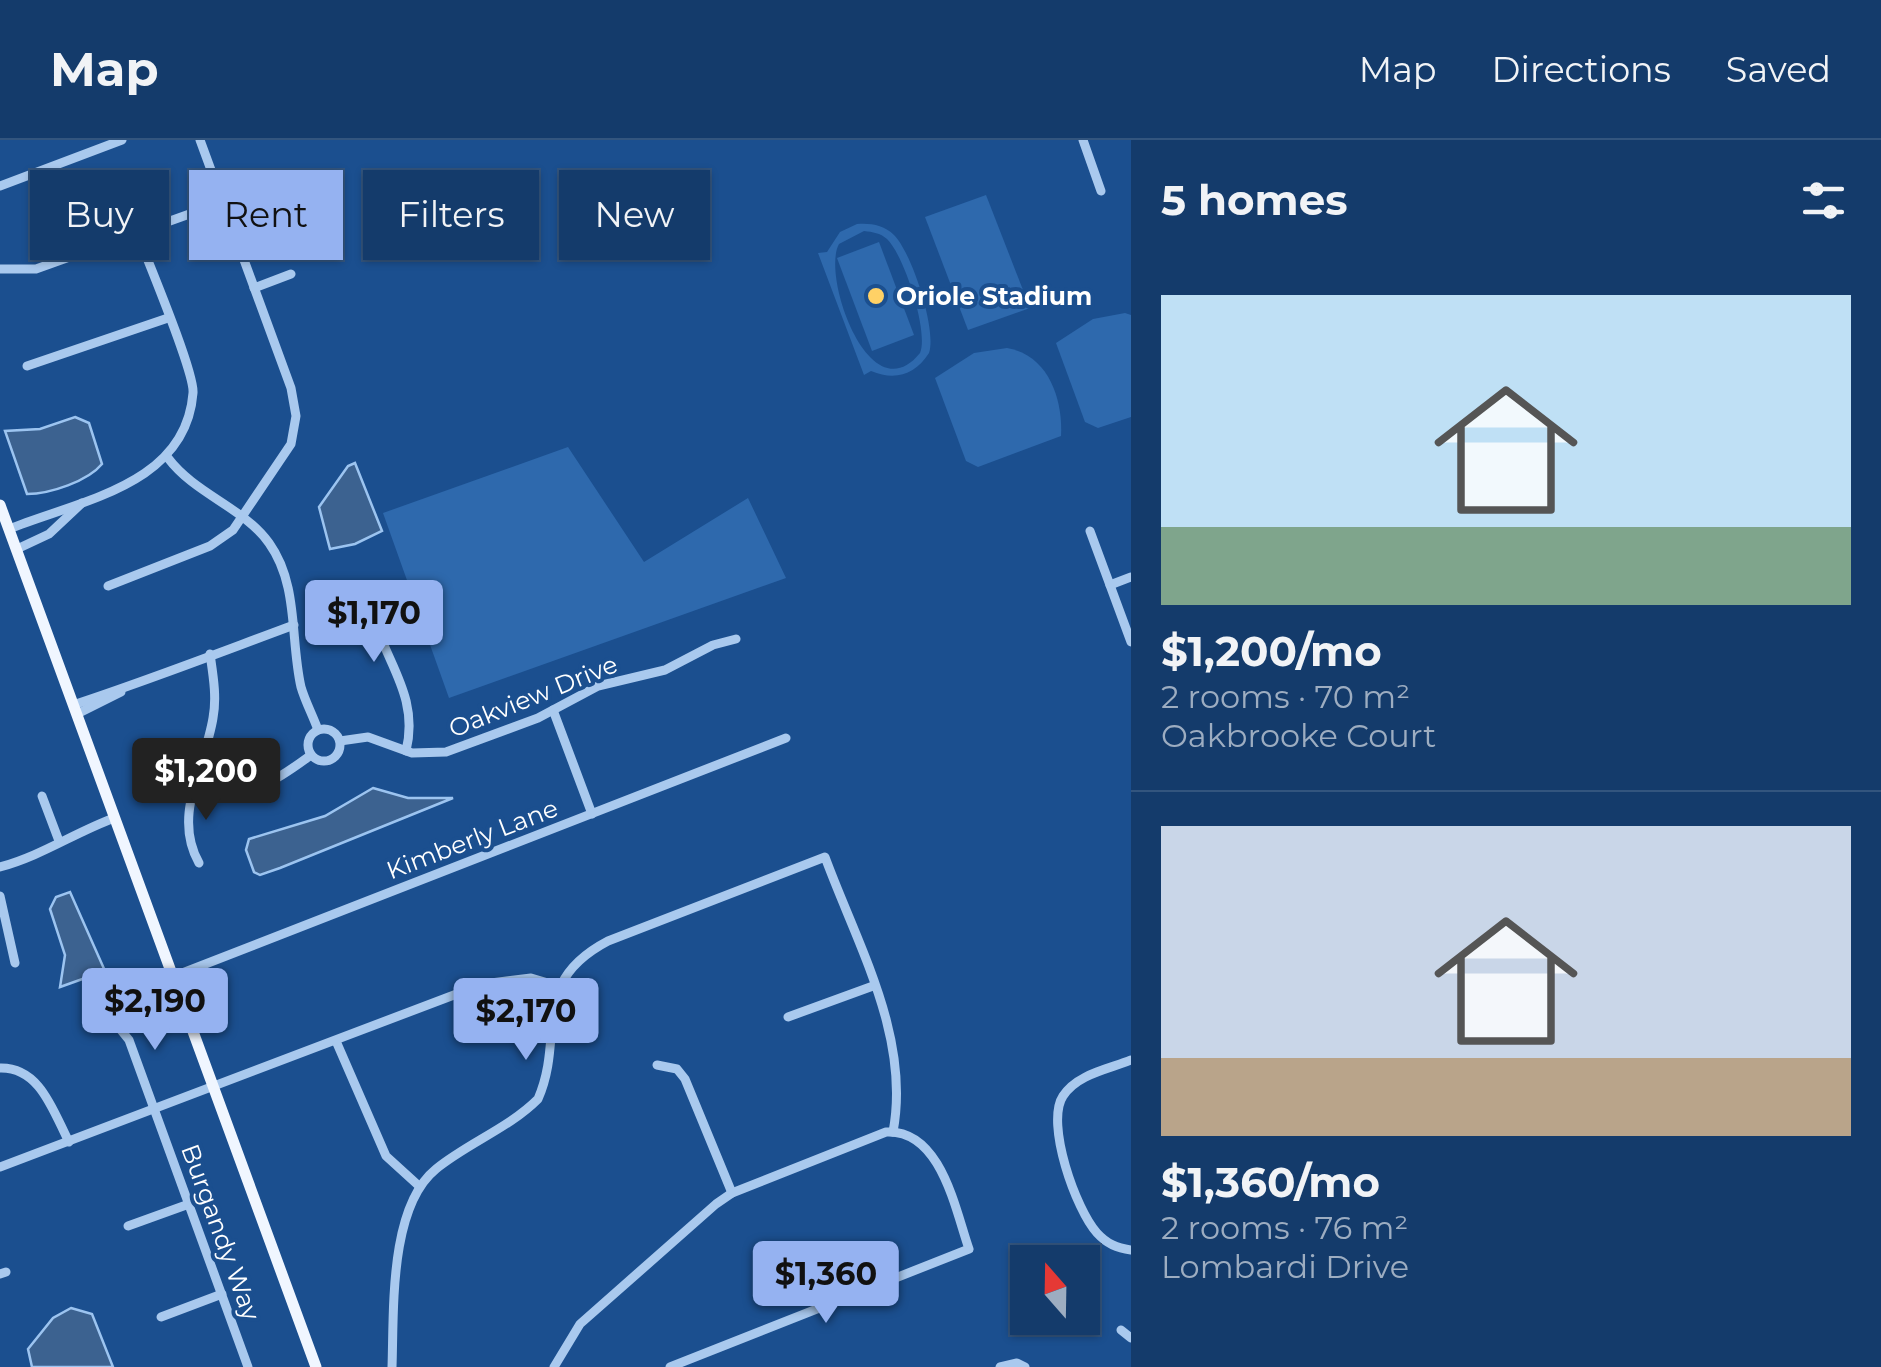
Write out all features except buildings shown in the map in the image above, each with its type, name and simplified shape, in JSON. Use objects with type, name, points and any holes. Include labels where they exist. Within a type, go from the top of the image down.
[{"type":"main road","points":[[0,505],[316,1367]]},
{"type":"street","points":[[0,186],[122,140]]},
{"type":"street","points":[[200,140],[211,170]]},
{"type":"street","points":[[1083,140],[1100,191]]},
{"type":"street","points":[[0,269],[30,271],[60,260]]},
{"type":"street","points":[[9,530],[84,501],[168,458],[184,432],[193,392],[148,260]]},
{"type":"street","points":[[108,586],[210,546],[242,519],[285,456],[296,423],[291,388],[244,260]]},
{"type":"street","points":[[254,288],[291,274]]},
{"type":"street","points":[[27,366],[168,318]]},
{"type":"street","points":[[168,458],[190,482],[261,534],[275,554],[288,586],[301,686],[318,730]]},
{"type":"street","points":[[16,549],[50,534],[84,501]]},
{"type":"street","points":[[1090,532],[1131,642]]},
{"type":"street","points":[[1110,585],[1131,577]]},
{"type":"street","points":[[373,589],[374,614],[412,716],[406,751]]},
{"type":"street","points":[[77,709],[294,624]]},
{"type":"street","name":"Oakview Drive","points":[[340,742],[368,737],[406,751],[446,752],[553,710],[598,686],[658,673],[718,643],[736,639]]},
{"type":"street","points":[[199,863],[187,832],[189,803],[214,706],[210,654]]},
{"type":"street","points":[[553,710],[592,814]]},
{"type":"street","points":[[318,730],[334,732],[340,742],[331,760],[320,761],[311,755],[308,741],[318,730]]},
{"type":"street","name":"Kimberly Lane","points":[[172,977],[786,738]]},
{"type":"street","points":[[161,776],[246,792],[270,783],[311,755]]},
{"type":"street","points":[[42,796],[59,841]]},
{"type":"street","points":[[0,867],[34,858],[59,841],[114,818]]},
{"type":"street","points":[[392,1367],[404,1220],[418,1186],[437,1168],[538,1099],[558,986],[590,950],[608,941],[825,857],[873,986],[897,1067],[892,1132]]},
{"type":"street","points":[[0,896],[16,964]]},
{"type":"street","points":[[0,1167],[494,981],[531,978],[558,986]]},
{"type":"street","points":[[788,1017],[873,986]]},
{"type":"street","name":"Burgandy Way","points":[[116,1024],[129,1040],[248,1367]]},
{"type":"street","points":[[336,1041],[386,1156],[418,1186]]},
{"type":"street","points":[[1131,1060],[1076,1082],[1058,1104],[1058,1141],[1090,1224],[1111,1245],[1131,1250]]},
{"type":"street","points":[[657,1065],[676,1069],[685,1079],[732,1193]]},
{"type":"street","points":[[0,1068],[17,1069],[34,1078],[69,1142]]},
{"type":"street","points":[[554,1367],[563,1345],[580,1324],[732,1193],[892,1132],[904,1134],[928,1150],[942,1175],[969,1250],[670,1367]]},
{"type":"street","points":[[128,1226],[189,1204]]},
{"type":"street","points":[[161,1317],[222,1294]]},
{"type":"street","points":[[1121,1330],[1131,1338]]},
{"type":"street","points":[[1000,1367],[1025,1367]]},
{"type":"shaded area","points":[[986,195],[1030,308],[968,330],[925,217]]},
{"type":"shaded area","points":[[857,224],[872,224],[894,235],[901,244],[921,292],[931,342],[929,353],[911,371],[896,376],[871,371],[864,375],[818,253],[827,252],[840,232]],"holes":[[[864,231],[884,237],[894,248],[918,312],[920,353],[901,367],[884,367],[868,354],[844,309],[835,260],[839,244]]]},
{"type":"shaded area","name":"Oriole Stadium","points":[[879,242],[914,335],[872,351],[837,258]]},
{"type":"shaded area","points":[[1131,315],[1131,417],[1098,428],[1085,422],[1056,343],[1093,319]]},
{"type":"shaded area","points":[[1007,348],[1021,352],[1043,369],[1056,394],[1061,436],[978,467],[966,461],[935,378],[974,353]]},
{"type":"shaded area","points":[[75,417],[89,423],[102,464],[68,485],[27,494],[5,431],[40,429]]},
{"type":"shaded area","points":[[568,447],[644,562],[748,498],[786,578],[449,698],[383,513]]},
{"type":"shaded area","points":[[355,463],[382,531],[355,544],[330,549],[319,507],[348,466]]},
{"type":"shaded area","points":[[373,788],[408,798],[453,798],[280,868],[260,875],[254,872],[246,850],[249,839],[325,816]]},
{"type":"shaded area","points":[[70,892],[105,971],[60,987],[65,955],[50,909],[56,897]]},
{"type":"shaded area","points":[[71,1308],[92,1314],[113,1367],[32,1367],[28,1349],[53,1318]]},
{"type":"place","name":"Oriole Stadium","points":[[876,296]]}]
